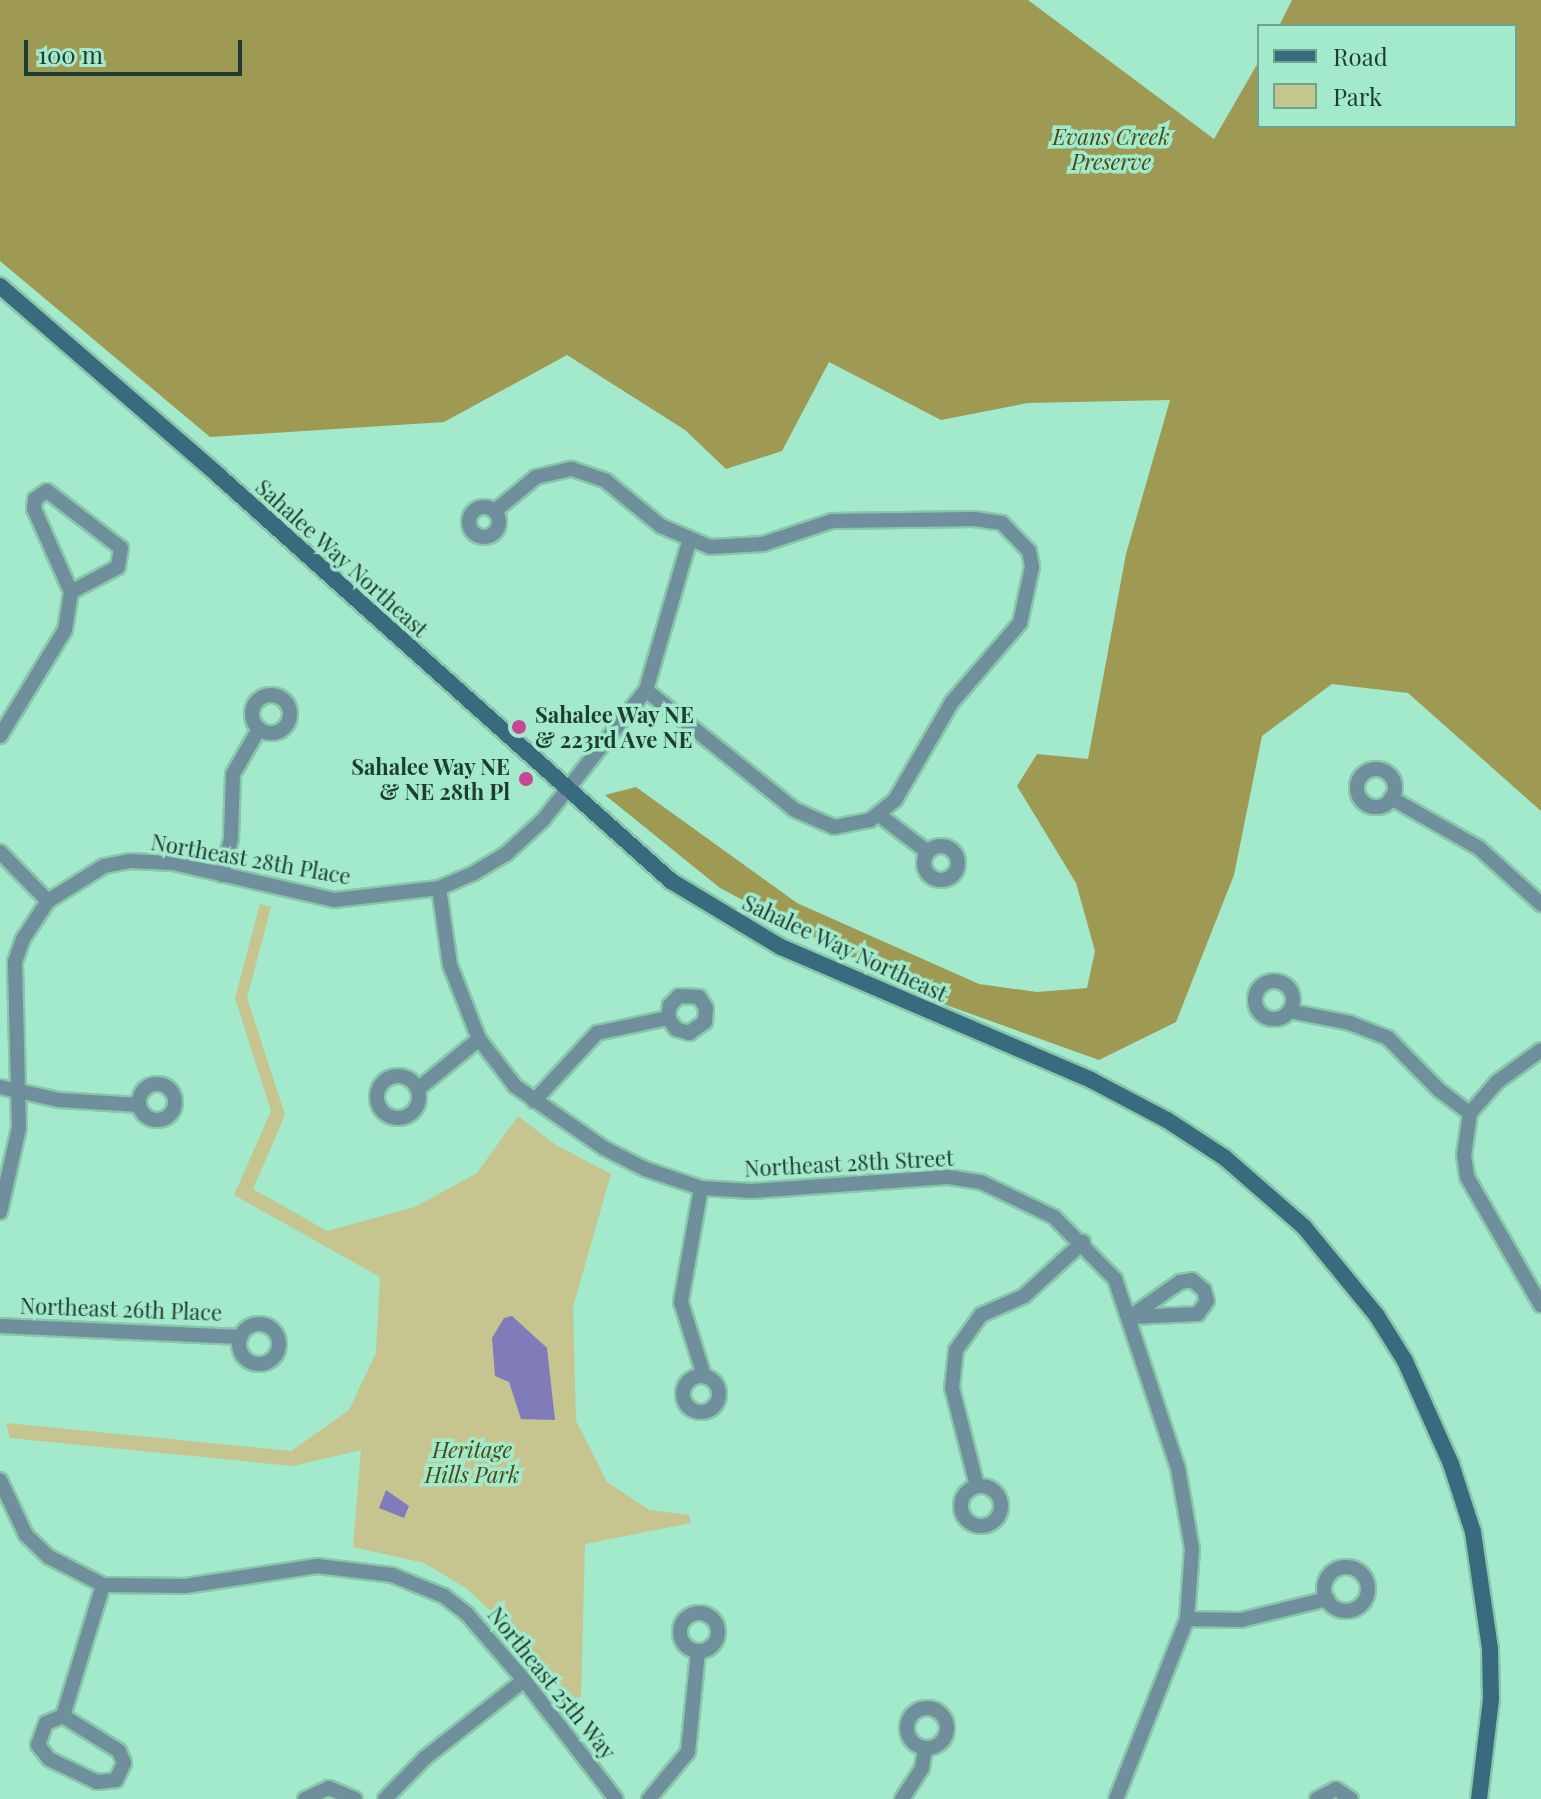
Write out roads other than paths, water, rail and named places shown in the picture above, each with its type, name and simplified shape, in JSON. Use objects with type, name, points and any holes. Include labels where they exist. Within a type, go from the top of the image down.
[{"type":"main road","name":"Sahalee Way Northeast","points":[[0,286],[219,476],[563,789],[671,881],[737,924],[1091,1080],[1225,1158],[1304,1227],[1377,1316],[1428,1410],[1473,1532],[1490,1661],[1479,1799]]},
{"type":"street","points":[[495,511],[536,477],[572,469],[606,481],[689,542],[720,548],[763,544],[832,521],[974,519],[1002,523],[1019,539],[1032,567],[1020,623],[952,702],[895,800],[879,815],[834,827],[795,810],[646,690],[689,542]]},
{"type":"street","points":[[0,736],[56,650],[71,592],[37,523],[35,499],[47,491],[121,548],[118,567],[71,592]]},
{"type":"street","name":"Northeast 28th Place","points":[[48,901],[104,866],[151,860],[334,900],[439,888],[506,854],[543,820],[563,789],[646,690]]},
{"type":"street","points":[[222,875],[231,838],[233,774],[259,729]]},
{"type":"street","points":[[1391,798],[1479,848],[1541,904]]},
{"type":"street","points":[[879,815],[928,852]]},
{"type":"street","points":[[0,852],[48,901],[23,939],[15,962],[20,1090],[16,1151],[0,1212]]},
{"type":"street","name":"Northeast 28th Street","points":[[439,888],[450,965],[479,1039],[515,1086],[534,1101],[645,1169],[701,1188],[752,1191],[948,1177],[1019,1198],[1083,1242],[1115,1279],[1130,1317],[1189,1513],[1192,1586],[1187,1619],[1116,1799]]},
{"type":"street","points":[[1289,1011],[1350,1023],[1388,1038],[1439,1090],[1470,1113]]},
{"type":"street","points":[[534,1101],[597,1033],[668,1018]]},
{"type":"street","points":[[418,1089],[479,1039]]},
{"type":"street","points":[[1541,1050],[1497,1082],[1470,1113],[1464,1155],[1467,1177],[1541,1305]]},
{"type":"street","points":[[0,1087],[92,1104],[139,1105]]},
{"type":"street","points":[[701,1188],[681,1302],[704,1376]]},
{"type":"street","points":[[977,1486],[952,1388],[956,1350],[981,1315],[1024,1296],[1083,1242]]},
{"type":"street","points":[[1192,1280],[1204,1290],[1207,1301],[1198,1314],[1130,1317],[1180,1282],[1192,1280]]},
{"type":"street","name":"Northeast 26th Place","points":[[0,1326],[241,1337]]},
{"type":"street","points":[[0,1480],[4,1507]]},
{"type":"street","name":"Northeast 25th Way","points":[[4,1507],[49,1557],[103,1585],[154,1588],[317,1566],[392,1575],[444,1596],[467,1614],[524,1680],[616,1799]]},
{"type":"street","points":[[63,1716],[119,1751],[123,1770],[116,1780],[97,1782],[41,1750],[42,1727],[63,1716],[103,1585]]},
{"type":"street","points":[[1187,1619],[1241,1620],[1327,1599]]},
{"type":"street","points":[[649,1799],[688,1752],[698,1651]]},
{"type":"street","points":[[385,1799],[425,1758],[524,1680]]},
{"type":"street","points":[[902,1799],[922,1768],[925,1748]]},
{"type":"street","points":[[305,1799],[329,1788],[355,1799]]},
{"type":"street","points":[[1317,1799],[1336,1789],[1351,1799]]},
{"type":"place","name":"Sahalee Way NE & 223rd Ave NE","points":[[519,727]]},
{"type":"place","name":"Sahalee Way NE & NE 28th Pl","points":[[526,779]]},
{"type":"park label","name":"Evans Creek Preserve","points":[[1111,148]]},
{"type":"park label","name":"Heritage Hills Park","points":[[472,1462]]}]
